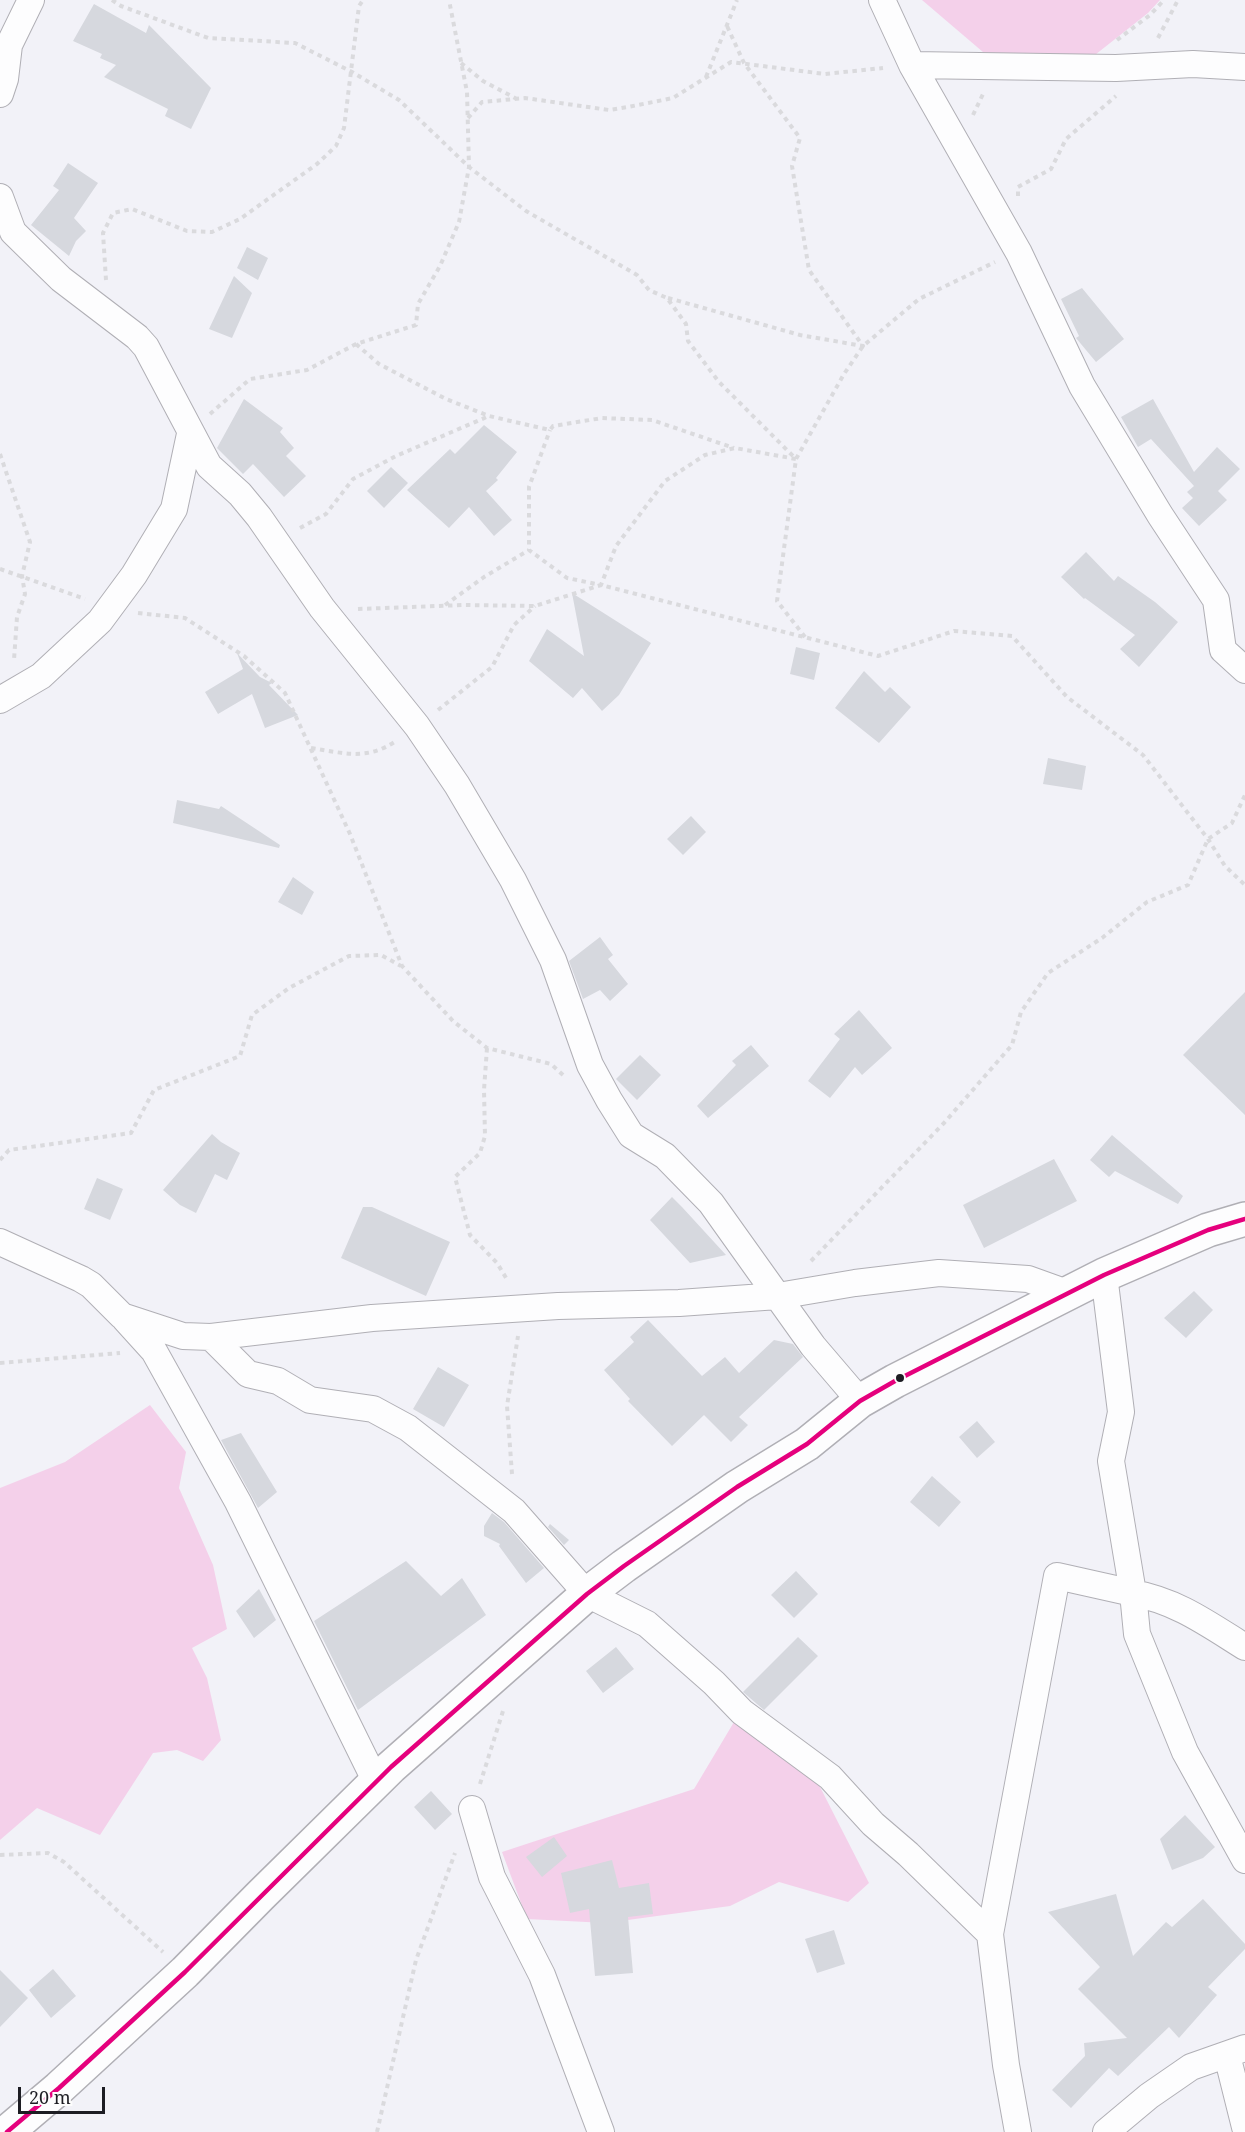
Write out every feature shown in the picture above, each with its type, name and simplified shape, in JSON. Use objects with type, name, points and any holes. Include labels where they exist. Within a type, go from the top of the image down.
[{"type":"street","points":[[0,94],[5,79],[9,45],[31,0]]},
{"type":"street","points":[[882,0],[912,65],[1018,253],[1082,386],[1160,515],[1216,600],[1223,650],[1245,670]]},
{"type":"street","points":[[912,65],[1116,68],[1193,64],[1245,67]]},
{"type":"street","points":[[0,197],[7,226],[61,279],[137,336],[146,346],[190,434],[209,466],[240,494],[322,608],[417,726],[457,784],[513,880],[553,960],[590,1065],[631,1136],[665,1156],[711,1203],[813,1346],[861,1401]]},
{"type":"street","points":[[5,697],[41,676],[100,621],[134,575],[174,509],[190,434]]},
{"type":"street","points":[[8,2132],[185,1972],[376,1782],[587,1594],[737,1487],[807,1444],[861,1401],[895,1381],[1104,1275],[1208,1230],[1245,1219]]},
{"type":"street","points":[[0,1242],[91,1285],[154,1350],[238,1502],[376,1782]]},
{"type":"street","points":[[122,1316],[183,1336],[211,1336],[372,1318],[523,1308],[679,1303],[778,1296],[855,1283],[939,1273],[1028,1279],[1067,1293]]},
{"type":"street","points":[[1104,1275],[1121,1412],[1111,1461],[1133,1593],[1137,1634],[1185,1752],[1245,1860]]},
{"type":"street","points":[[211,1336],[248,1374],[278,1381],[310,1400],[373,1409],[408,1428],[514,1511],[587,1594],[647,1624],[714,1683],[742,1712],[830,1777],[873,1824],[908,1854],[990,1934]]},
{"type":"street","points":[[1018,2132],[1006,2065],[990,1934],[1057,1575],[1156,1597],[1190,1613],[1245,1647]]},
{"type":"street","points":[[472,1809],[492,1877],[542,1975],[601,2132]]},
{"type":"street","points":[[1106,2132],[1149,2096],[1191,2067],[1236,2051],[1245,2127]]},
{"type":"path","points":[[112,0],[121,6],[207,38],[295,43],[352,72],[399,100],[469,167],[526,211],[637,275],[649,290],[668,298],[800,335],[863,346]]},
{"type":"path","points":[[110,316],[103,233],[113,213],[132,209],[187,231],[212,232],[240,219],[316,164],[336,146],[344,128],[359,6],[363,0]]},
{"type":"path","points":[[190,434],[250,379],[307,370],[356,344],[416,325],[418,303],[440,266],[459,222],[469,167],[466,92],[449,0]]},
{"type":"path","points":[[705,77],[737,0]]},
{"type":"path","points":[[1080,68],[1150,15],[1164,0]]},
{"type":"path","points":[[1018,198],[1018,187],[1051,169],[1066,139],[1098,113],[1147,65],[1165,23],[1178,0]]},
{"type":"path","points":[[727,26],[744,63],[800,138],[792,166],[809,270],[863,346]]},
{"type":"path","points":[[467,119],[482,102],[525,98],[609,110],[673,98],[731,62],[825,74],[912,65]]},
{"type":"path","points":[[461,63],[483,81],[518,99]]},
{"type":"path","points":[[957,148],[996,67]]},
{"type":"path","points":[[806,638],[777,601],[796,459],[844,374],[863,346],[919,299],[992,263],[1018,253]]},
{"type":"path","points":[[668,298],[686,324],[688,341],[719,382],[796,459]]},
{"type":"path","points":[[356,344],[380,364],[447,399],[489,416],[550,430]]},
{"type":"path","points":[[276,542],[326,514],[352,479],[396,456],[489,416]]},
{"type":"path","points":[[529,550],[529,487],[553,426],[602,418],[652,420],[735,448],[796,459]]},
{"type":"path","points":[[601,585],[616,546],[665,481],[705,455],[735,448]]},
{"type":"path","points":[[0,454],[30,542],[22,576],[25,594],[16,616],[16,645],[5,697]]},
{"type":"path","points":[[529,550],[567,578],[878,656],[954,631],[1012,636],[1067,697],[1143,755],[1226,866],[1245,885]]},
{"type":"path","points":[[444,606],[484,577],[529,550]]},
{"type":"path","points":[[0,569],[110,608],[185,618],[244,656],[285,693],[350,834],[402,966]]},
{"type":"path","points":[[322,608],[535,606],[601,585]]},
{"type":"path","points":[[778,1296],[944,1123],[1012,1045],[1021,1012],[1048,973],[1102,938],[1147,902],[1188,885],[1208,839],[1232,824],[1245,795]]},
{"type":"path","points":[[0,1160],[9,1150],[131,1133],[154,1090],[240,1056],[252,1016],[289,988],[349,956],[381,955],[402,966],[453,1021],[487,1048],[551,1064],[569,1080]]},
{"type":"path","points":[[487,1048],[484,1090],[485,1136],[480,1153],[455,1177],[470,1235],[497,1263],[523,1308],[507,1406],[514,1511]]},
{"type":"path","points":[[0,1363],[154,1350]]},
{"type":"path","points":[[472,1809],[505,1707]]},
{"type":"path","points":[[377,2132],[416,1960],[456,1852]]},
{"type":"path","points":[[0,1855],[48,1853],[64,1862],[185,1972]]},
{"type":"shaded area","points":[[922,0],[1160,0],[1148,13],[1081,66],[997,64]]},
{"type":"shaded area","points":[[150,1405],[186,1452],[179,1488],[213,1565],[227,1629],[192,1648],[207,1678],[221,1740],[203,1761],[177,1750],[153,1753],[100,1835],[37,1808],[0,1840],[0,1488],[65,1462]]},
{"type":"shaded area","points":[[734,1722],[819,1785],[869,1883],[848,1902],[779,1882],[730,1906],[606,1923],[527,1919],[502,1852],[694,1789]]},
{"type":"building","points":[[94,4],[146,33],[149,25],[211,88],[191,129],[165,116],[168,109],[104,77],[116,65],[100,58],[102,54],[73,41]]},
{"type":"building","points":[[68,163],[98,183],[74,218],[86,231],[76,241],[69,256],[31,225],[59,190],[53,186]]},
{"type":"building","points":[[247,247],[268,258],[258,280],[237,268]]},
{"type":"building","points":[[234,276],[252,293],[232,338],[209,329]]},
{"type":"building","points":[[1082,288],[1124,339],[1096,362],[1076,338],[1079,336],[1061,299]]},
{"type":"building","points":[[244,399],[283,428],[280,432],[294,448],[286,456],[306,476],[284,497],[253,464],[243,474],[217,448]]},
{"type":"building","points":[[1153,399],[1194,472],[1217,447],[1240,469],[1218,491],[1227,500],[1199,526],[1182,508],[1193,498],[1187,492],[1194,486],[1151,439],[1138,447],[1121,417]]},
{"type":"building","points":[[484,425],[517,452],[496,478],[498,480],[486,491],[512,520],[494,536],[469,507],[449,528],[407,490],[450,449],[455,454]]},
{"type":"building","points":[[391,467],[408,483],[384,508],[367,491]]},
{"type":"building","points":[[1086,552],[1114,581],[1118,576],[1155,602],[1178,622],[1139,667],[1120,649],[1135,635],[1084,599],[1061,577]]},
{"type":"building","points":[[572,593],[651,643],[619,695],[602,711],[582,688],[573,698],[529,661],[547,629],[584,656]]},
{"type":"building","points":[[796,647],[820,653],[814,680],[790,674]]},
{"type":"building","points":[[237,653],[260,677],[272,683],[269,685],[298,715],[265,728],[252,694],[218,714],[205,692],[243,669]]},
{"type":"building","points":[[864,671],[885,692],[890,687],[911,707],[879,743],[835,708]]},
{"type":"building","points":[[1048,758],[1086,766],[1082,790],[1043,784]]},
{"type":"building","points":[[177,800],[219,809],[221,806],[280,845],[279,848],[173,823]]},
{"type":"building","points":[[691,816],[706,832],[683,855],[667,839]]},
{"type":"building","points":[[293,877],[314,892],[302,915],[278,902]]},
{"type":"building","points":[[600,937],[613,955],[608,959],[628,984],[610,1001],[600,990],[583,999],[569,961]]},
{"type":"building","points":[[1245,992],[1245,1115],[1183,1055]]},
{"type":"building","points":[[859,1010],[892,1048],[862,1075],[855,1067],[830,1098],[808,1081],[840,1039],[834,1034]]},
{"type":"building","points":[[751,1045],[769,1066],[708,1118],[697,1106],[736,1065],[732,1061]]},
{"type":"building","points":[[640,1055],[661,1075],[637,1100],[616,1079]]},
{"type":"building","points":[[212,1134],[240,1153],[227,1180],[215,1174],[196,1213],[180,1205],[163,1190]]},
{"type":"building","points":[[1112,1135],[1183,1196],[1178,1204],[1115,1171],[1109,1177],[1090,1160]]},
{"type":"building","points":[[1054,1159],[1077,1201],[984,1248],[963,1205]]},
{"type":"building","points":[[97,1178],[123,1189],[110,1220],[84,1209]]},
{"type":"building","points":[[672,1197],[726,1255],[690,1263],[650,1220]]},
{"type":"building","points":[[363,1207],[372,1207],[450,1242],[426,1296],[341,1258]]},
{"type":"building","points":[[1194,1291],[1213,1310],[1186,1338],[1164,1318]]},
{"type":"building","points":[[648,1320],[702,1376],[725,1357],[739,1373],[774,1340],[793,1344],[803,1357],[739,1417],[748,1425],[731,1442],[704,1415],[672,1446],[628,1401],[630,1399],[604,1370],[634,1342],[630,1337]]},
{"type":"building","points":[[438,1367],[469,1385],[444,1427],[413,1409]]},
{"type":"building","points":[[977,1421],[995,1442],[977,1458],[959,1437]]},
{"type":"building","points":[[241,1433],[277,1492],[258,1508],[221,1440]]},
{"type":"building","points":[[932,1476],[961,1502],[939,1527],[910,1502]]},
{"type":"building","points":[[492,1513],[504,1522],[544,1568],[526,1583],[499,1546],[500,1544],[484,1536],[484,1526]]},
{"type":"building","points":[[550,1524],[569,1540],[564,1545],[548,1527]]},
{"type":"building","points":[[406,1561],[441,1596],[462,1578],[486,1615],[358,1710],[314,1621]]},
{"type":"building","points":[[796,1571],[818,1594],[794,1618],[771,1595]]},
{"type":"building","points":[[259,1589],[276,1620],[254,1638],[236,1611]]},
{"type":"building","points":[[798,1637],[818,1656],[764,1710],[743,1692]]},
{"type":"building","points":[[616,1647],[634,1669],[603,1693],[586,1671]]},
{"type":"building","points":[[431,1791],[452,1814],[435,1830],[414,1807]]},
{"type":"building","points":[[1185,1815],[1215,1847],[1203,1858],[1172,1870],[1160,1839]]},
{"type":"building","points":[[554,1837],[567,1856],[542,1877],[526,1857]]},
{"type":"building","points":[[612,1860],[619,1888],[649,1883],[653,1914],[628,1917],[633,1973],[595,1976],[589,1909],[570,1913],[561,1873]]},
{"type":"building","points":[[1116,1894],[1133,1956],[1166,1922],[1172,1927],[1203,1899],[1245,1944],[1245,1949],[1208,1987],[1217,1995],[1179,2038],[1169,2027],[1118,2076],[1109,2068],[1071,2108],[1052,2090],[1085,2056],[1084,2043],[1127,2038],[1078,1989],[1100,1967],[1048,1912]]},
{"type":"building","points":[[834,1930],[845,1964],[817,1973],[805,1939]]},
{"type":"building","points":[[53,1969],[76,1996],[51,2018],[29,1990]]},
{"type":"building","points":[[0,1970],[28,1998],[0,2027]]},
{"type":"transit line","points":[[7,2132],[59,2088],[185,1972],[391,1767],[587,1594],[624,1566],[737,1487],[807,1444],[860,1401],[895,1381],[1104,1275],[1208,1230],[1245,1219]]}]
